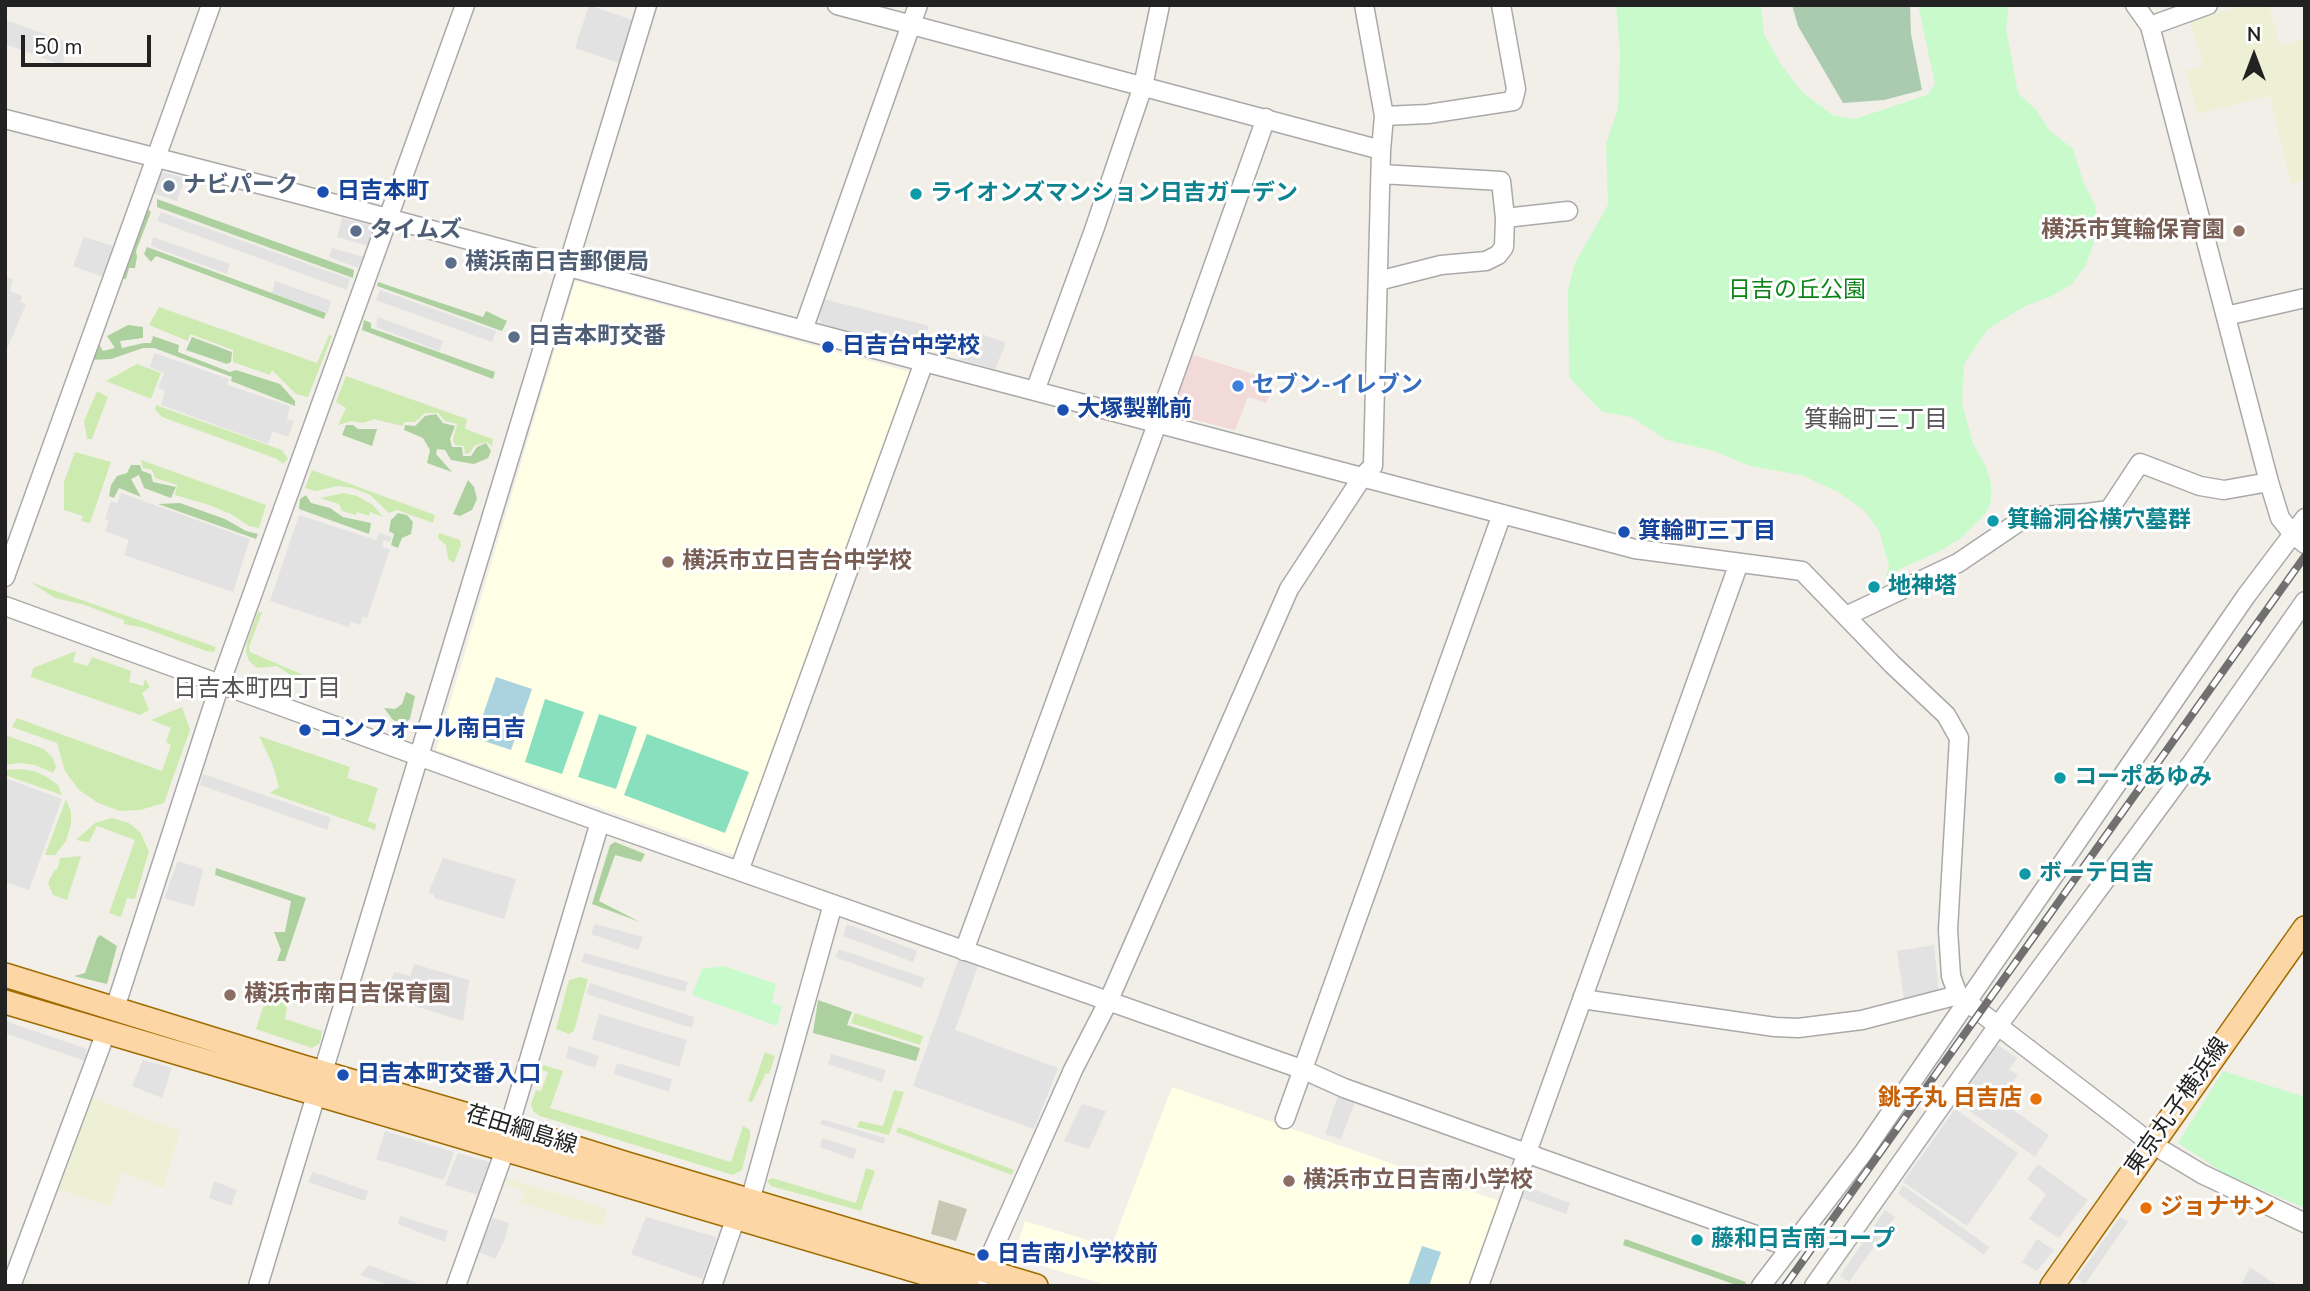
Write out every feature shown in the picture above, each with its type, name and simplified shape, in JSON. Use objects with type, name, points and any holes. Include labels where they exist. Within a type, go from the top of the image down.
[{"type":"main road","name":"東京丸子横浜線","points":[[2052,1286],[2305,928]]},
{"type":"main road","name":"荏田綱島線","points":[[5,975],[509,1127],[743,1209],[976,1281],[1036,1286]]},
{"type":"main road","name":"荏田綱島線","points":[[5,1002],[505,1150],[743,1209]]},
{"type":"street","points":[[5,577],[211,5]]},
{"type":"street","points":[[115,1008],[220,684],[465,5]]},
{"type":"street","points":[[258,1286],[648,5]]},
{"type":"street","points":[[837,5],[1381,150]]},
{"type":"street","points":[[803,330],[918,5]]},
{"type":"street","points":[[1035,390],[1143,86],[1160,5]]},
{"type":"street","points":[[976,1281],[1073,1070],[1108,1002],[1289,589],[1363,476],[1373,466],[1384,116],[1364,5]]},
{"type":"street","points":[[1384,116],[1428,114],[1513,101],[1516,89],[1501,5]]},
{"type":"street","points":[[2135,5],[2150,26],[2280,518],[2299,539]]},
{"type":"street","points":[[2150,26],[2208,5]]},
{"type":"street","points":[[964,951],[1266,118]]},
{"type":"street","points":[[5,119],[389,218],[1636,549],[1802,571],[1892,664],[1946,715],[1959,738],[1948,930],[1951,976],[1963,999],[2152,1144],[2202,1174],[2305,1223]]},
{"type":"street","points":[[1378,281],[1441,265],[1486,261],[1498,255],[1504,247],[1505,218],[1501,181],[1381,174]]},
{"type":"street","points":[[1505,218],[1568,212]]},
{"type":"street","points":[[2226,316],[2305,298]]},
{"type":"street","points":[[739,871],[924,362]]},
{"type":"street","points":[[1846,616],[1958,563],[2026,517],[2109,510],[2140,463],[2200,486],[2224,491],[2269,482]]},
{"type":"street","points":[[1285,1119],[1502,514]]},
{"type":"street","points":[[1761,1286],[1863,1153],[1963,999],[2246,596],[2299,539],[2305,518]]},
{"type":"street","points":[[1479,1286],[1739,563]]},
{"type":"street","points":[[1814,1286],[1997,1027],[2193,761],[2305,601]]},
{"type":"street","points":[[5,606],[600,822],[1304,1070],[1344,1088],[1789,1247]]},
{"type":"street","points":[[509,1127],[600,822]]},
{"type":"street","points":[[712,1286],[743,1209],[833,904]]},
{"type":"street","points":[[1582,999],[1798,1028],[1862,1020],[1963,999]]},
{"type":"street","points":[[11,1286],[106,1032]]},
{"type":"street","points":[[456,1286],[505,1150]]},
{"type":"shaded area","points":[[589,5],[632,20],[619,63],[575,48]]},
{"type":"shaded area","points":[[1792,5],[1910,5],[1911,34],[1922,90],[1884,100],[1843,103],[1798,26]]},
{"type":"shaded area","points":[[2242,5],[2269,5],[2280,46],[2305,39],[2305,180],[2291,184],[2270,96],[2197,114],[2186,71],[2203,66],[2190,21]]},
{"type":"shaded area","points":[[5,20],[70,43],[62,65],[5,44]]},
{"type":"shaded area","name":"ナビパーク","points":[[162,172],[185,178],[177,201],[153,193]]},
{"type":"shaded area","points":[[161,212],[350,279],[347,290],[157,221]]},
{"type":"shaded area","name":"タイムズ","points":[[342,218],[375,226],[369,246],[337,237]]},
{"type":"shaded area","points":[[84,237],[113,246],[103,277],[73,266]]},
{"type":"shaded area","points":[[153,237],[230,264],[227,274],[151,246]]},
{"type":"shaded area","points":[[332,248],[364,257],[358,268],[329,257]]},
{"type":"shaded area","points":[[5,276],[13,279],[10,291],[22,296],[20,302],[26,304],[5,354]]},
{"type":"shaded area","points":[[275,281],[331,301],[328,313],[272,293]]},
{"type":"shaded area","name":"横浜市立日吉台中学校","points":[[575,281],[914,373],[737,856],[436,750]]},
{"type":"shaded area","points":[[380,290],[496,331],[492,342],[376,300]]},
{"type":"shaded area","points":[[824,299],[929,326],[920,350],[822,324],[817,316]]},
{"type":"shaded area","points":[[378,317],[443,341],[439,351],[376,327]]},
{"type":"shaded area","points":[[971,330],[1006,343],[995,369],[959,359]]},
{"type":"shaded area","points":[[154,353],[229,379],[227,385],[290,406],[287,419],[294,421],[288,437],[273,431],[268,444],[161,405],[165,391],[158,388],[164,373],[150,367]]},
{"type":"shaded area","points":[[1191,354],[1275,381],[1266,403],[1248,397],[1235,430],[1168,413]]},
{"type":"shaded area","points":[[121,493],[250,539],[233,592],[124,555],[129,540],[105,531],[109,521],[105,519],[111,501],[117,503]]},
{"type":"shaded area","points":[[299,515],[376,540],[379,533],[392,537],[390,542],[383,540],[382,547],[390,549],[367,618],[363,616],[360,625],[351,622],[349,627],[270,601]]},
{"type":"shaded area","points":[[203,774],[331,818],[327,830],[200,785]]},
{"type":"shaded area","points":[[5,778],[62,799],[29,890],[5,882]]},
{"type":"shaded area","points":[[443,858],[516,879],[504,919],[434,898],[434,895],[428,893]]},
{"type":"shaded area","points":[[178,861],[203,869],[194,907],[164,898]]},
{"type":"shaded area","points":[[595,924],[643,937],[638,950],[591,934]]},
{"type":"shaded area","points":[[847,924],[917,951],[913,962],[843,936]]},
{"type":"shaded area","points":[[1934,945],[1939,995],[1905,1005],[1897,951]]},
{"type":"shaded area","points":[[839,949],[925,978],[921,988],[835,957]]},
{"type":"shaded area","points":[[585,953],[688,982],[685,992],[581,962]]},
{"type":"shaded area","points":[[959,958],[979,963],[955,1030],[1058,1068],[1034,1129],[913,1086]]},
{"type":"shaded area","points":[[414,964],[469,980],[463,1021],[386,997],[394,972],[410,976]]},
{"type":"shaded area","points":[[590,983],[694,1017],[692,1028],[586,994]]},
{"type":"shaded area","points":[[599,1014],[687,1040],[679,1067],[592,1039]]},
{"type":"shaded area","points":[[5,1021],[87,1049],[85,1061],[5,1033]]},
{"type":"shaded area","points":[[1996,1044],[2017,1058],[2009,1070],[2018,1074],[2002,1102],[2049,1135],[2035,1157],[1957,1102]]},
{"type":"shaded area","points":[[569,1046],[599,1056],[595,1068],[566,1058]]},
{"type":"shaded area","points":[[831,1054],[886,1070],[882,1082],[828,1064]]},
{"type":"shaded area","points":[[143,1060],[172,1068],[162,1098],[132,1086]]},
{"type":"shaded area","points":[[617,1063],[672,1079],[669,1092],[614,1074]]},
{"type":"shaded area","name":"横浜市立日吉南小学校","points":[[1172,1087],[1502,1202],[1469,1286],[1109,1286],[1013,1257],[1025,1221],[1111,1247]]},
{"type":"shaded area","points":[[1338,1095],[1355,1101],[1341,1139],[1325,1134]]},
{"type":"shaded area","points":[[92,1098],[180,1131],[163,1188],[122,1173],[110,1206],[55,1189]]},
{"type":"shaded area","points":[[1082,1104],[1106,1111],[1089,1149],[1064,1141]]},
{"type":"shaded area","points":[[1955,1109],[2018,1153],[1967,1226],[1903,1182]]},
{"type":"shaded area","points":[[822,1119],[885,1138],[884,1144],[820,1124]]},
{"type":"shaded area","points":[[385,1131],[454,1152],[444,1180],[376,1159]]},
{"type":"shaded area","points":[[822,1138],[857,1149],[853,1159],[820,1147]]},
{"type":"shaded area","points":[[458,1153],[490,1162],[478,1195],[445,1185]]},
{"type":"shaded area","points":[[2038,1164],[2088,1200],[2059,1238],[2029,1219],[2046,1194],[2027,1179]]},
{"type":"shaded area","points":[[313,1172],[368,1191],[365,1201],[308,1182]]},
{"type":"shaded area","points":[[506,1178],[607,1209],[602,1227],[521,1203],[525,1191],[504,1184]]},
{"type":"shaded area","points":[[214,1181],[237,1190],[231,1206],[209,1198]]},
{"type":"shaded area","points":[[1903,1185],[1989,1247],[1984,1255],[1898,1194]]},
{"type":"shaded area","points":[[1527,1187],[1570,1203],[1566,1214],[1522,1198]]},
{"type":"shaded area","points":[[939,1200],[967,1209],[956,1241],[931,1234]]},
{"type":"shaded area","points":[[1885,1210],[1895,1217],[1849,1282],[1840,1276]]},
{"type":"shaded area","points":[[400,1216],[448,1231],[445,1242],[398,1224]]},
{"type":"shaded area","points":[[646,1217],[717,1237],[702,1279],[631,1254]]},
{"type":"shaded area","points":[[2120,1217],[2128,1222],[2085,1284],[2077,1278]]},
{"type":"shaded area","points":[[493,1218],[509,1223],[495,1259],[477,1251]]},
{"type":"shaded area","points":[[2037,1239],[2054,1250],[2037,1271],[2022,1262]]},
{"type":"shaded area","points":[[369,1265],[424,1286],[392,1286],[360,1275]]},
{"type":"shaded area","points":[[2250,1267],[2278,1286],[2241,1286]]},
{"type":"green space","name":"日吉の丘公園","points":[[1616,5],[1761,5],[1764,34],[1780,63],[1802,92],[1833,115],[1855,119],[1927,95],[1935,84],[1918,5],[2009,5],[2006,29],[2018,93],[2037,111],[2049,130],[2073,149],[2084,184],[2096,207],[2094,242],[2086,265],[2072,284],[2052,296],[2025,306],[1988,329],[1964,364],[1962,403],[1973,444],[1986,467],[1991,484],[1991,501],[1986,513],[1961,538],[1944,549],[1902,568],[1885,579],[1889,566],[1879,531],[1865,511],[1838,492],[1801,475],[1750,466],[1714,451],[1667,440],[1631,417],[1602,412],[1569,377],[1568,289],[1575,263],[1608,205],[1606,144],[1618,108],[1620,51]]},
{"type":"green space","points":[[157,199],[354,270],[353,278],[157,207]]},
{"type":"green space","points":[[145,207],[151,212],[136,251],[135,268],[129,268],[126,279],[120,278]]},
{"type":"green space","points":[[147,247],[326,313],[324,319],[156,256],[151,262],[144,254]]},
{"type":"green space","points":[[378,282],[483,317],[486,311],[507,321],[502,331],[377,286]]},
{"type":"green space","points":[[159,307],[317,363],[329,335],[332,336],[308,397],[296,394],[272,370],[270,375],[233,362],[233,350],[190,334],[188,341],[149,325]]},
{"type":"green space","points":[[364,320],[371,323],[371,328],[495,372],[493,379],[362,330]]},
{"type":"green space","points":[[128,325],[143,327],[143,338],[120,341],[122,348],[151,343],[153,336],[179,345],[178,352],[230,372],[236,370],[280,384],[295,401],[295,406],[231,381],[232,377],[154,348],[143,348],[111,359],[91,360],[98,342],[103,351],[115,348],[107,336]]},
{"type":"green space","points":[[192,337],[232,352],[231,362],[227,364],[186,350]]},
{"type":"green space","points":[[137,364],[161,373],[151,399],[106,381]]},
{"type":"green space","points":[[346,376],[467,419],[465,429],[493,439],[492,446],[486,442],[474,446],[470,453],[465,454],[464,446],[455,445],[453,440],[457,424],[445,421],[438,413],[425,413],[415,422],[405,422],[402,426],[374,419],[363,423],[352,421],[338,425],[346,408],[336,402]]},
{"type":"green space","points":[[97,391],[108,397],[92,439],[87,439],[84,421]]},
{"type":"green space","points":[[156,405],[282,450],[288,459],[283,464],[277,459],[162,417],[155,410]]},
{"type":"green space","points":[[436,414],[443,423],[455,426],[450,439],[452,447],[462,447],[463,456],[471,456],[477,447],[486,443],[491,451],[488,458],[474,464],[451,460],[445,450],[437,449],[436,454],[452,472],[427,463],[430,450],[423,438],[404,430],[405,425],[415,426],[425,416]]},
{"type":"green space","points":[[346,425],[353,425],[358,429],[377,429],[372,446],[342,435]]},
{"type":"green space","points":[[75,452],[111,462],[90,523],[81,521],[83,516],[64,510],[64,482]]},
{"type":"green space","points":[[141,460],[266,505],[259,528],[249,526],[231,514],[209,505],[175,495],[177,485],[155,478],[152,470],[143,468]]},
{"type":"green space","points":[[131,465],[140,465],[142,471],[151,474],[153,482],[176,487],[171,498],[144,488],[139,475],[131,479],[141,497],[119,488],[114,498],[109,496],[111,485],[117,476],[127,473]]},
{"type":"green space","points":[[312,470],[435,515],[433,523],[397,510],[389,513],[370,495],[353,488],[337,486],[316,491],[305,488]]},
{"type":"green space","points":[[468,480],[474,487],[477,499],[472,510],[460,516],[453,514]]},
{"type":"green space","points":[[343,493],[357,496],[373,505],[383,517],[370,512],[369,516],[342,511],[339,504],[320,498]]},
{"type":"green space","points":[[306,495],[311,503],[330,508],[343,517],[371,523],[369,534],[299,509],[300,499]]},
{"type":"green space","points":[[180,503],[258,534],[256,539],[158,504]]},
{"type":"green space","points":[[398,513],[407,515],[413,522],[411,534],[402,538],[398,548],[391,545],[394,534],[389,531],[391,520]]},
{"type":"green space","points":[[439,533],[460,540],[461,545],[454,563],[448,559],[446,545],[438,538]]},
{"type":"green space","points":[[30,582],[216,647],[214,652],[206,651],[144,628],[124,624],[124,620],[85,605],[55,598]]},
{"type":"green space","points":[[258,612],[262,612],[249,647],[250,652],[317,681],[292,676],[277,666],[257,668],[249,661],[247,642]]},
{"type":"green space","points":[[76,651],[73,662],[88,666],[92,657],[131,671],[129,682],[143,686],[145,679],[150,687],[142,693],[149,710],[140,715],[31,677],[33,668]]},
{"type":"green space","points":[[406,692],[415,696],[410,719],[404,724],[393,720],[384,708],[395,709],[402,704]]},
{"type":"green space","points":[[545,699],[584,712],[562,774],[525,762]]},
{"type":"green space","points":[[182,707],[190,730],[164,803],[140,810],[120,811],[98,803],[79,790],[65,771],[57,743],[12,727],[17,718],[162,771],[171,745],[166,742],[171,728],[151,720]]},
{"type":"green space","points":[[599,714],[637,727],[616,789],[578,777]]},
{"type":"green space","points":[[647,734],[749,772],[725,833],[624,795]]},
{"type":"green space","points":[[5,735],[44,749],[53,758],[56,767],[53,773],[35,765],[5,765]]},
{"type":"green space","points":[[259,736],[350,767],[347,778],[378,788],[368,821],[376,824],[375,830],[270,793],[279,787],[272,763]]},
{"type":"green space","points":[[20,769],[47,777],[58,785],[62,795],[5,775],[5,770]]},
{"type":"green space","points":[[66,799],[71,812],[71,824],[66,841],[55,855],[45,855]]},
{"type":"green space","points":[[112,818],[129,823],[140,832],[149,851],[135,899],[127,898],[121,917],[109,913],[135,840],[97,826],[89,842],[76,840],[95,823]]},
{"type":"green space","points":[[615,842],[645,854],[641,862],[615,855],[599,901],[640,922],[592,904],[610,845]]},
{"type":"green space","points":[[81,856],[67,900],[53,895],[48,883],[58,868],[60,858]]},
{"type":"green space","points":[[216,868],[306,898],[285,961],[277,961],[281,950],[274,932],[285,932],[291,901],[215,875]]},
{"type":"green space","points":[[100,935],[117,946],[107,984],[74,976],[85,973]]},
{"type":"green space","points":[[724,966],[776,984],[772,1003],[782,1006],[777,1026],[692,995],[702,969]]},
{"type":"green space","points":[[580,977],[588,979],[574,1031],[569,1034],[556,1029],[569,980]]},
{"type":"green space","points":[[272,980],[291,985],[285,1019],[322,1031],[320,1043],[312,1048],[256,1029]]},
{"type":"green space","points":[[818,1000],[852,1012],[847,1025],[920,1048],[916,1061],[813,1033]]},
{"type":"green space","points":[[855,1013],[923,1036],[920,1045],[851,1023]]},
{"type":"green space","points":[[765,1052],[775,1056],[769,1074],[766,1073],[752,1102],[748,1101]]},
{"type":"green space","points":[[543,1065],[563,1071],[550,1108],[731,1162],[743,1126],[750,1130],[750,1138],[742,1170],[733,1175],[540,1116],[533,1111],[531,1104],[536,1090],[541,1091],[548,1072],[542,1070]]},
{"type":"green space","points":[[2223,1071],[2305,1097],[2305,1208],[2227,1175],[2178,1143]]},
{"type":"green space","points":[[894,1090],[904,1092],[889,1135],[857,1127],[860,1121],[883,1126]]},
{"type":"green space","points":[[898,1127],[1014,1170],[1012,1175],[896,1132]]},
{"type":"green space","points":[[866,1168],[875,1171],[861,1211],[771,1186],[767,1181],[772,1178],[856,1203]]},
{"type":"green space","points":[[1625,1239],[1746,1282],[1745,1286],[1623,1245]]},
{"type":"water","points":[[496,677],[532,689],[511,750],[475,738]]},
{"type":"water","points":[[1422,1246],[1441,1252],[1429,1286],[1408,1286]]},
{"type":"railway","points":[[1785,1286],[2305,556]]},
{"type":"place","name":"ナビパーク","points":[[169,186]]},
{"type":"place","name":"日吉本町","points":[[323,192]]},
{"type":"place","name":"ライオンズマンション日吉ガーデン","points":[[916,194]]},
{"type":"place","name":"タイムズ","points":[[356,231]]},
{"type":"place","name":"横浜市箕輪保育園","points":[[2239,231]]},
{"type":"place","name":"横浜南日吉郵便局","points":[[451,263]]},
{"type":"place","name":"日吉本町交番","points":[[514,337]]},
{"type":"place","name":"日吉台中学校","points":[[828,347]]},
{"type":"place","name":"セブン-イレブン","points":[[1238,386]]},
{"type":"place","name":"大塚製靴前","points":[[1063,410]]},
{"type":"place","name":"箕輪洞谷横穴墓群","points":[[1993,521]]},
{"type":"place","name":"箕輪町三丁目","points":[[1624,532]]},
{"type":"place","name":"横浜市立日吉台中学校","points":[[668,562]]},
{"type":"place","name":"地神塔","points":[[1874,587]]},
{"type":"place","name":"コンフォール南日吉","points":[[305,730]]},
{"type":"place","name":"コーポあゆみ","points":[[2060,778]]},
{"type":"place","name":"ボーテ日吉","points":[[2025,874]]},
{"type":"place","name":"横浜市南日吉保育園","points":[[230,995]]},
{"type":"place","name":"日吉本町交番入口","points":[[343,1075]]},
{"type":"place","name":"銚子丸 日吉店","points":[[2036,1099]]},
{"type":"place","name":"横浜市立日吉南小学校","points":[[1289,1181]]},
{"type":"place","name":"ジョナサン","points":[[2146,1208]]},
{"type":"place","name":"藤和日吉南コープ","points":[[1697,1240]]},
{"type":"place","name":"日吉南小学校前","points":[[983,1255]]},
{"type":"district","name":"箕輪町三丁目","points":[[1876,421]]},
{"type":"district","name":"日吉本町四丁目","points":[[257,690]]}]
